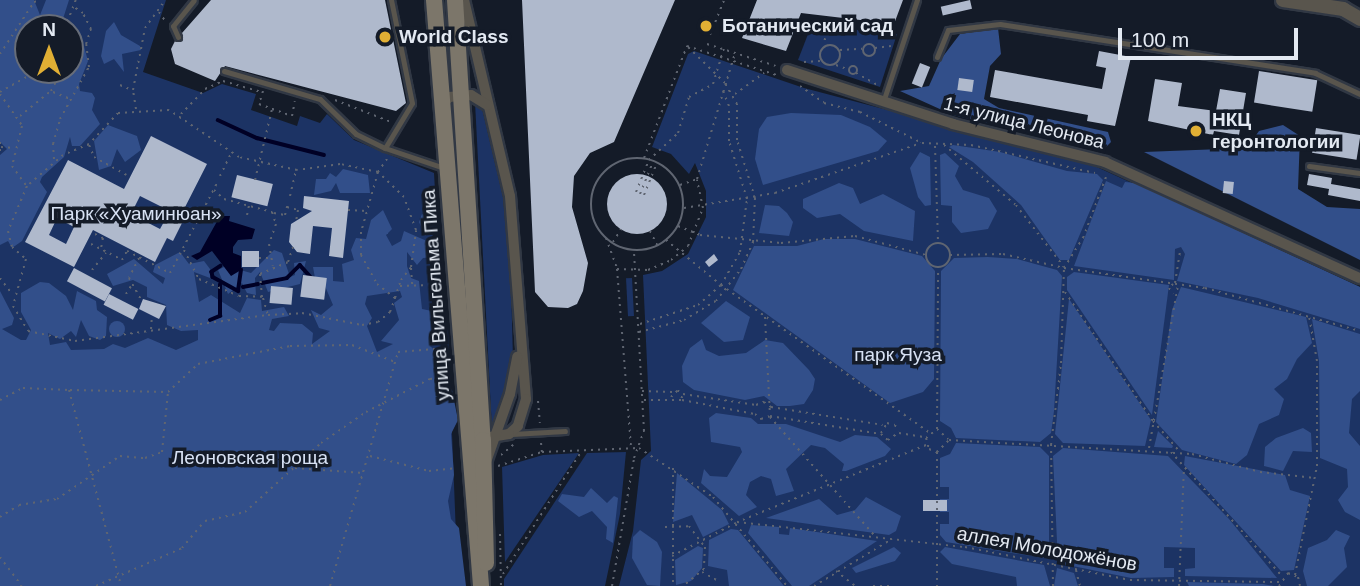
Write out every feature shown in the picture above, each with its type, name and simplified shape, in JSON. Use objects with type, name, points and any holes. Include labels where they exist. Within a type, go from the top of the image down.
[{"type":"main road","name":"улица Вильгельма Пика","points":[[434,0],[467,429],[483,586]]},
{"type":"main road","name":"улица Вильгельма Пика","points":[[456,0],[460,95],[494,465],[483,586]]},
{"type":"street","points":[[464,0],[510,196],[519,337],[526,398],[519,426],[509,434],[490,439],[475,439],[467,429]]},
{"type":"street","points":[[1283,0],[1343,9],[1360,19]]},
{"type":"street","name":"1-я улица Леонова","points":[[783,73],[1105,162],[1360,278]]},
{"type":"street","points":[[443,105],[446,98],[460,95],[477,95],[487,105]]},
{"type":"street","points":[[490,439],[510,394],[519,337]]},
{"type":"lane","points":[[178,37],[173,26],[194,0]]},
{"type":"lane","points":[[385,148],[412,103],[391,0]]},
{"type":"lane","points":[[883,102],[917,0]]},
{"type":"lane","points":[[937,57],[948,30],[1000,24],[1315,73],[1360,94]]},
{"type":"lane","points":[[224,71],[320,99],[356,134],[439,169],[448,168]]},
{"type":"lane","points":[[1309,166],[1360,173]]},
{"type":"lane","points":[[509,434],[565,431]]},
{"type":"path","points":[[0,54],[34,2],[41,0]]},
{"type":"path","points":[[71,14],[76,0]]},
{"type":"path","points":[[136,109],[132,90],[145,28],[165,0]]},
{"type":"path","points":[[710,35],[724,0]]},
{"type":"path","points":[[55,161],[53,144],[71,99],[89,67],[86,44],[89,20],[74,7]]},
{"type":"path","points":[[159,11],[173,26]]},
{"type":"path","points":[[812,21],[828,45],[839,50],[863,49],[870,44],[874,48],[895,46]]},
{"type":"path","points":[[707,44],[735,52],[783,73]]},
{"type":"path","points":[[821,61],[820,52],[828,45]]},
{"type":"path","points":[[687,46],[765,72],[783,73]]},
{"type":"path","points":[[639,332],[684,320],[727,289],[753,242],[755,198],[737,140],[734,95],[687,46]]},
{"type":"path","points":[[644,159],[687,46]]},
{"type":"path","points":[[863,49],[871,55],[874,48]]},
{"type":"path","points":[[638,193],[650,162],[678,133],[689,97],[713,84],[724,49]]},
{"type":"path","points":[[835,64],[839,50]]},
{"type":"path","points":[[617,269],[635,271],[661,265],[680,254],[695,234],[703,208],[697,179],[735,52]]},
{"type":"path","points":[[797,63],[821,61],[835,64],[881,86]]},
{"type":"path","points":[[848,70],[854,67],[856,73]]},
{"type":"path","points":[[734,95],[765,72]]},
{"type":"path","points":[[222,81],[262,92]]},
{"type":"path","points":[[793,82],[824,103],[860,112],[922,143],[985,147],[1068,169],[1100,173]]},
{"type":"path","points":[[15,84],[0,93],[19,116],[22,126],[12,166],[27,186]]},
{"type":"path","points":[[19,116],[51,91],[55,84]]},
{"type":"path","points":[[120,85],[132,90]]},
{"type":"path","points":[[265,85],[259,104],[292,116],[298,93]]},
{"type":"path","points":[[51,91],[71,99]]},
{"type":"path","points":[[639,324],[681,313],[721,285],[744,241],[747,200],[729,141],[729,106],[723,91]]},
{"type":"path","points":[[411,267],[385,318],[362,325],[302,313],[268,315],[75,341],[45,338],[28,331],[13,306],[13,295],[26,260],[12,247],[8,231],[27,186],[55,161],[89,144],[118,113],[136,109],[181,114],[231,152],[259,161],[297,170],[340,164],[378,172],[404,197],[411,211],[416,230],[411,267],[412,285]]},
{"type":"path","points":[[255,180],[272,109]]},
{"type":"path","points":[[0,142],[0,151]]},
{"type":"path","points":[[683,208],[703,208],[755,198],[922,143]]},
{"type":"path","points":[[89,144],[94,157],[126,175]]},
{"type":"path","points":[[935,145],[938,243],[950,255]]},
{"type":"path","points":[[944,145],[1016,205],[1064,268],[1065,291],[1051,444],[1053,586]]},
{"type":"path","points":[[1,147],[16,148]]},
{"type":"path","points":[[392,151],[378,172],[361,232],[366,269],[395,299]]},
{"type":"path","points":[[220,176],[231,152]]},
{"type":"path","points":[[606,238],[612,243],[634,250],[657,246],[666,240],[678,226],[683,208],[679,186],[668,170],[644,159],[617,163],[594,188],[592,215],[606,238],[617,269],[631,448]]},
{"type":"path","points":[[644,195],[656,165]]},
{"type":"path","points":[[290,197],[297,170]]},
{"type":"path","points":[[1064,268],[1083,238],[1106,177]]},
{"type":"path","points":[[679,186],[697,179]]},
{"type":"path","points":[[91,244],[122,260],[127,251],[170,273],[217,183]]},
{"type":"path","points":[[214,189],[224,199],[285,215],[288,205],[298,210],[296,221]]},
{"type":"path","points":[[247,215],[250,201]]},
{"type":"path","points":[[348,211],[367,211]]},
{"type":"path","points":[[272,212],[276,225],[269,244],[273,268]]},
{"type":"path","points":[[678,226],[695,234],[753,242],[796,243],[855,236],[926,255],[938,267]]},
{"type":"path","points":[[612,243],[621,229]]},
{"type":"path","points":[[650,231],[657,246]]},
{"type":"path","points":[[95,234],[103,238],[100,249]]},
{"type":"path","points":[[666,240],[721,285],[929,432]]},
{"type":"path","points":[[926,255],[938,243]]},
{"type":"path","points":[[268,315],[262,297],[260,274],[288,262],[293,247]]},
{"type":"path","points":[[183,248],[197,277],[226,292],[262,297]]},
{"type":"path","points":[[612,586],[639,448],[643,400],[634,250]]},
{"type":"path","points":[[92,270],[107,252]]},
{"type":"path","points":[[1148,449],[1173,295],[1169,288],[1175,284],[1180,253]]},
{"type":"path","points":[[1315,478],[1260,472],[1180,453],[1148,449],[948,440],[937,429],[938,267],[950,255],[1003,254],[1064,268],[1175,284],[1308,315],[1360,331]]},
{"type":"path","points":[[140,257],[129,278],[142,301]]},
{"type":"path","points":[[259,258],[272,258]]},
{"type":"path","points":[[0,278],[13,295]]},
{"type":"path","points":[[431,284],[448,284]]},
{"type":"path","points":[[1173,295],[1180,290],[1175,284]]},
{"type":"path","points":[[126,295],[132,285]]},
{"type":"path","points":[[400,286],[423,285]]},
{"type":"path","points":[[1065,291],[1153,421],[1180,453]]},
{"type":"path","points":[[1300,586],[1295,575],[1315,478],[1317,360],[1308,315]]},
{"type":"path","points":[[151,330],[152,316]]},
{"type":"path","points":[[765,317],[770,416],[833,484],[875,536]]},
{"type":"path","points":[[0,517],[19,505],[57,499],[121,456],[145,458],[162,452],[169,392],[198,364],[290,346],[352,345],[395,362]]},
{"type":"path","points":[[330,586],[387,401],[398,352],[452,347]]},
{"type":"path","points":[[96,586],[120,572],[181,548],[205,521],[245,512],[321,443],[387,401],[445,376]]},
{"type":"path","points":[[0,400],[23,388],[169,392]]},
{"type":"path","points":[[69,390],[94,472],[120,572],[121,586]]},
{"type":"path","points":[[642,391],[672,392],[756,405],[764,402],[771,407],[883,425],[891,422],[898,433]]},
{"type":"path","points":[[671,398],[672,392]]},
{"type":"path","points":[[682,400],[684,394]]},
{"type":"path","points":[[643,400],[671,398],[754,414],[761,419],[770,416],[881,434],[888,440],[898,433],[926,438]]},
{"type":"path","points":[[754,414],[756,405]]},
{"type":"path","points":[[881,434],[883,425]]},
{"type":"path","points":[[926,445],[929,432],[937,429]]},
{"type":"path","points":[[937,452],[945,448],[948,440]]},
{"type":"path","points":[[530,443],[541,442],[542,452]]},
{"type":"path","points":[[494,465],[507,448],[519,443]]},
{"type":"path","points":[[671,557],[737,522],[926,445]]},
{"type":"path","points":[[926,445],[937,452]]},
{"type":"path","points":[[494,465],[542,452],[639,448],[673,466],[737,522],[787,586]]},
{"type":"path","points":[[502,575],[582,451]]},
{"type":"path","points":[[937,452],[937,586]]},
{"type":"path","points":[[1170,452],[1282,576]]},
{"type":"path","points":[[370,456],[429,471],[458,468]]},
{"type":"path","points":[[673,466],[673,586]]},
{"type":"path","points":[[294,468],[365,473]]},
{"type":"path","points":[[1179,586],[1184,468]]},
{"type":"path","name":"аллея Молодожёнов","points":[[737,522],[937,544],[1130,580],[1279,584]]},
{"type":"path","points":[[665,527],[689,526],[702,541],[706,559],[702,572],[682,586]]},
{"type":"path","points":[[814,586],[893,539]]},
{"type":"path","points":[[0,557],[22,586]]},
{"type":"path","points":[[1075,569],[1080,586]]},
{"type":"path","points":[[836,571],[855,586]]},
{"type":"path","points":[[702,572],[718,581]]},
{"type":"path","points":[[1282,576],[1295,575]]},
{"type":"path","points":[[1279,584],[1282,576]]},
{"type":"path","points":[[873,586],[889,586]]},
{"type":"green space","name":"Парк «Хуаминюан»","points":[[0,0],[166,0],[143,72],[203,93],[222,84],[256,94],[251,110],[297,126],[300,116],[320,123],[327,114],[354,140],[434,173],[439,259],[430,262],[432,306],[448,331],[458,586],[0,586]]},
{"type":"green space","points":[[0,0],[34,0],[40,14],[14,14],[14,84],[79,84],[80,91],[92,93],[95,98],[92,110],[100,124],[80,146],[72,146],[70,137],[64,157],[42,177],[40,182],[47,192],[22,241],[12,248],[8,241],[0,245],[0,155],[7,149],[0,142]]},
{"type":"green space","points":[[46,0],[69,0],[65,14],[40,14]]},
{"type":"green space","points":[[114,22],[121,35],[140,46],[141,50],[122,54],[124,72],[114,59],[104,64],[101,56],[106,31]]},
{"type":"green space","points":[[820,26],[897,34],[880,87],[798,60],[810,29]]},
{"type":"green space","points":[[998,28],[1001,54],[990,66],[984,99],[999,108],[1108,132],[1111,142],[1103,150],[953,115],[900,91],[929,86],[941,59],[960,34]]},
{"type":"green space","points":[[84,46],[88,61],[84,71]]},
{"type":"green space","name":"парк Яуза","points":[[694,51],[804,88],[1088,163],[1360,287],[1360,586],[619,586],[633,531],[641,460],[651,451],[643,275],[662,271],[688,254],[706,217],[706,191],[695,163],[689,174],[671,154],[652,147],[688,54]]},
{"type":"green space","points":[[475,102],[481,104],[503,197],[511,284],[513,360],[492,430]]},
{"type":"green space","points":[[791,113],[841,115],[870,127],[887,141],[878,151],[763,185],[755,159],[759,129],[767,117]]},
{"type":"green space","points":[[108,125],[137,136],[141,150],[125,162],[117,149],[111,166],[99,170],[94,141]]},
{"type":"green space","points":[[1283,125],[1300,136],[1298,189],[1327,207],[1360,209],[1360,260],[1144,152],[1247,148],[1259,131]]},
{"type":"green space","points":[[953,145],[1000,152],[1067,171],[1097,174],[1103,180],[1069,260],[1060,260],[1021,205],[973,162],[949,147]]},
{"type":"green space","points":[[920,152],[930,157],[931,205],[925,206],[918,197],[910,168]]},
{"type":"green space","points":[[945,153],[959,166],[955,176],[963,190],[989,198],[997,211],[988,229],[961,233],[952,222],[952,206],[941,205],[940,155]]},
{"type":"green space","points":[[343,169],[368,175],[370,193],[340,193],[336,183],[331,191],[314,195],[316,179],[326,179],[330,173],[336,177]]},
{"type":"green space","points":[[1106,181],[1122,188],[1125,182],[1136,183],[1360,287],[1360,329],[1258,298],[1177,281],[1185,254],[1181,247],[1175,249],[1174,280],[1074,266]]},
{"type":"green space","points":[[839,183],[853,188],[860,204],[883,194],[915,211],[913,241],[864,231],[840,214],[817,218],[803,208],[803,199]]},
{"type":"green space","points":[[765,205],[779,206],[787,213],[793,222],[789,236],[759,233]]},
{"type":"green space","name":"Леоновская роща","points":[[383,210],[392,229],[386,235],[392,246],[401,241],[404,231],[436,245],[436,257],[423,258],[417,265],[407,252],[407,266],[411,278],[419,281],[422,309],[437,312],[442,328],[441,336],[430,346],[443,358],[445,370],[439,379],[452,390],[458,420],[451,434],[454,475],[448,501],[451,519],[459,528],[466,586],[0,586],[0,291],[14,318],[12,325],[2,329],[21,340],[26,340],[31,330],[21,312],[21,293],[40,282],[49,283],[66,296],[73,310],[77,291],[96,301],[97,310],[107,317],[106,336],[100,340],[89,336],[81,320],[76,337],[71,331],[60,339],[48,333],[50,345],[66,342],[71,350],[104,349],[113,344],[125,348],[148,338],[176,350],[198,340],[198,330],[181,331],[167,325],[166,305],[147,297],[147,287],[133,280],[113,286],[107,274],[134,259],[163,284],[165,278],[153,272],[155,265],[180,252],[189,264],[204,261],[210,269],[210,278],[194,272],[199,302],[211,295],[240,313],[247,298],[261,300],[262,311],[284,307],[289,316],[272,319],[269,330],[274,331],[280,323],[302,324],[313,333],[312,344],[330,331],[319,328],[311,310],[321,315],[333,305],[325,286],[315,278],[313,267],[333,267],[333,281],[344,282],[342,264],[354,260],[351,250],[356,238],[366,239],[371,220]],"holes":[[[400,291],[402,297],[394,303],[399,320],[381,341],[393,344],[377,352],[367,326],[372,318],[365,304],[367,296]]]},
{"type":"green space","points":[[422,214],[437,223],[425,236],[419,222]]},
{"type":"green space","points":[[824,239],[855,239],[922,256],[935,271],[934,379],[923,392],[890,403],[733,290],[754,246],[797,246]]},
{"type":"green space","points":[[274,250],[282,253],[290,277],[295,275],[294,263],[306,261],[300,284],[268,292],[260,272],[255,278],[256,295],[247,293],[242,283],[228,294],[218,270],[226,266],[251,273]]},
{"type":"green space","points":[[954,258],[1017,259],[1057,270],[1062,276],[1054,411],[1051,433],[1040,442],[956,438],[951,428],[940,421],[941,271]]},
{"type":"green space","points":[[1074,272],[1169,285],[1152,415],[1067,290],[1067,277]]},
{"type":"green space","points":[[626,278],[632,278],[634,316],[628,316]]},
{"type":"green space","points":[[1181,287],[1306,317],[1312,343],[1297,359],[1287,379],[1274,389],[1284,399],[1279,415],[1259,424],[1247,455],[1236,464],[1182,450],[1156,422],[1172,310]]},
{"type":"green space","points":[[1069,299],[1151,420],[1145,446],[1063,443],[1055,434]]},
{"type":"green space","points":[[726,301],[750,317],[743,340],[724,342],[701,323]]},
{"type":"green space","points":[[1312,319],[1360,334],[1360,391],[1352,399],[1349,433],[1360,446],[1360,520],[1345,512],[1338,500],[1348,487],[1347,469],[1320,458],[1319,361]]},
{"type":"green space","points":[[114,321],[120,321],[125,329],[123,335],[114,337],[109,332],[109,326]]},
{"type":"green space","points":[[702,339],[706,350],[719,356],[746,353],[765,340],[783,343],[815,379],[813,390],[804,404],[777,406],[764,396],[745,400],[694,390],[683,382],[682,366],[690,348]]},
{"type":"green space","points":[[716,413],[751,418],[758,424],[786,424],[840,442],[855,435],[877,437],[891,449],[885,456],[842,471],[844,464],[825,448],[811,445],[786,469],[794,491],[776,496],[771,479],[761,476],[750,482],[746,495],[757,507],[739,516],[701,483],[704,469],[710,476],[727,477],[742,452],[740,447],[711,442],[709,418]]},
{"type":"green space","points":[[1303,428],[1311,433],[1312,452],[1293,451],[1283,471],[1264,466],[1265,447],[1276,438]]},
{"type":"green space","points":[[1158,431],[1173,446],[1172,448],[1154,447]]},
{"type":"green space","points":[[956,443],[1040,447],[1049,456],[1049,559],[946,542],[940,535],[940,524],[949,524],[949,512],[940,512],[940,499],[949,499],[949,487],[940,487],[940,458],[950,454]]},
{"type":"green space","points":[[1063,448],[1168,456],[1229,519],[1277,578],[1185,576],[1185,569],[1195,568],[1195,548],[1164,547],[1164,568],[1174,568],[1174,577],[1131,578],[1058,563],[1053,456]]},
{"type":"green space","points":[[626,452],[620,514],[605,586],[504,586],[504,579],[587,453]]},
{"type":"green space","points":[[579,453],[505,562],[502,467],[543,455]]},
{"type":"green space","points":[[1185,456],[1285,475],[1290,490],[1310,496],[1294,570],[1281,571],[1184,465]]},
{"type":"green space","points":[[677,473],[722,510],[729,524],[703,537],[692,515],[673,522]]},
{"type":"green space","points":[[591,488],[607,503],[614,496],[618,498],[613,543],[606,539],[607,527],[592,511],[579,517],[558,501],[562,494],[584,497]]},
{"type":"green space","points":[[866,497],[901,516],[896,531],[889,535],[766,518],[819,499],[837,515],[855,510]]},
{"type":"green space","points":[[751,525],[779,527],[779,534],[789,535],[790,528],[877,541],[809,586],[792,586],[748,533]]},
{"type":"green space","points":[[731,529],[738,530],[784,586],[729,586],[727,570],[708,566],[709,540]]},
{"type":"green space","points":[[640,530],[657,542],[662,552],[660,586],[647,585],[632,558],[633,537]]},
{"type":"green space","points":[[1336,530],[1350,536],[1344,548],[1347,567],[1328,586],[1307,586],[1303,571],[1308,548],[1327,540]]},
{"type":"green space","points":[[698,546],[703,548],[702,568],[691,581],[676,585],[675,560]]},
{"type":"green space","points":[[894,547],[901,553],[895,561],[856,573],[852,568]]},
{"type":"green space","points":[[945,547],[1044,565],[1050,586],[1017,586],[1016,577],[952,564],[940,552]]},
{"type":"green space","points":[[1057,568],[1074,573],[1078,586],[1054,586]]},
{"type":"green space","points":[[1187,582],[1263,584],[1274,586],[1189,586]]},
{"type":"shaded area","points":[[220,216],[230,216],[229,221],[255,229],[252,239],[238,240],[233,247],[233,253],[241,256],[241,270],[231,276],[212,251],[197,260],[191,256],[200,252]]},
{"type":"building","points":[[211,0],[385,0],[406,103],[396,111],[225,66],[215,81],[175,64],[171,49],[175,41],[182,41],[182,33]]},
{"type":"building","points":[[522,0],[675,0],[614,142],[590,153],[574,176],[572,207],[588,263],[583,291],[577,304],[568,308],[548,307],[535,292]]},
{"type":"building","points":[[757,0],[903,0],[894,24],[801,13],[786,51],[742,38]]},
{"type":"building","points":[[970,0],[972,9],[943,16],[941,7]]},
{"type":"building","points":[[1099,51],[1131,57],[1115,126],[1087,121],[1088,115],[990,97],[995,70],[1102,89],[1106,68],[1096,66]]},
{"type":"building","points":[[920,63],[930,67],[922,88],[912,83]]},
{"type":"building","points":[[1259,71],[1317,80],[1312,112],[1254,103]]},
{"type":"building","points":[[959,78],[974,80],[972,92],[957,90]]},
{"type":"building","points":[[1155,79],[1182,83],[1178,106],[1216,111],[1220,89],[1246,93],[1239,135],[1214,131],[1213,135],[1148,121]]},
{"type":"building","points":[[1316,128],[1360,135],[1357,160],[1312,153]]},
{"type":"building","points":[[151,136],[207,164],[180,217],[184,219],[173,241],[167,238],[155,262],[93,230],[74,267],[25,242],[68,160],[124,189]],"holes":[[[140,196],[170,211],[160,229],[131,214]],[[57,218],[74,227],[66,244],[49,235]]]},
{"type":"building","points":[[637,174],[654,179],[662,187],[667,204],[662,221],[654,229],[637,234],[620,229],[612,221],[607,204],[612,187],[620,179]]},
{"type":"building","points":[[1309,174],[1332,178],[1331,184],[1360,189],[1360,201],[1328,195],[1329,189],[1307,185]]},
{"type":"building","points":[[237,175],[273,184],[267,206],[231,197]]},
{"type":"building","points":[[1224,181],[1234,182],[1233,194],[1223,193]]},
{"type":"building","points":[[304,196],[349,201],[343,258],[329,256],[332,228],[313,226],[310,254],[297,252],[289,242],[291,224],[312,211],[303,208]]},
{"type":"building","points":[[242,251],[259,251],[259,267],[242,267]]},
{"type":"building","points":[[714,254],[718,260],[709,267],[705,262]]},
{"type":"building","points":[[74,268],[112,288],[105,301],[67,281]]},
{"type":"building","points":[[303,275],[327,278],[324,300],[300,297]]},
{"type":"building","points":[[271,286],[293,288],[291,305],[270,303]]},
{"type":"building","points":[[109,294],[138,309],[133,320],[104,305]]},
{"type":"building","points":[[143,299],[166,306],[159,319],[139,309]]},
{"type":"building","points":[[923,500],[947,500],[947,511],[923,511]]},
{"type":"waterway","points":[[218,120],[257,138],[324,155]]},
{"type":"waterway","points":[[262,283],[287,278],[300,265],[310,276]]},
{"type":"waterway","points":[[221,266],[212,272],[213,277],[238,291],[241,270]]},
{"type":"waterway","points":[[243,287],[258,284]]},
{"type":"waterway","points":[[210,320],[220,316],[220,285]]},
{"type":"place","name":"Ботанический сад","points":[[706,26]]},
{"type":"place","name":"World Class","points":[[385,37]]},
{"type":"place","name":"НКЦ геронтологии","points":[[1196,131]]}]
